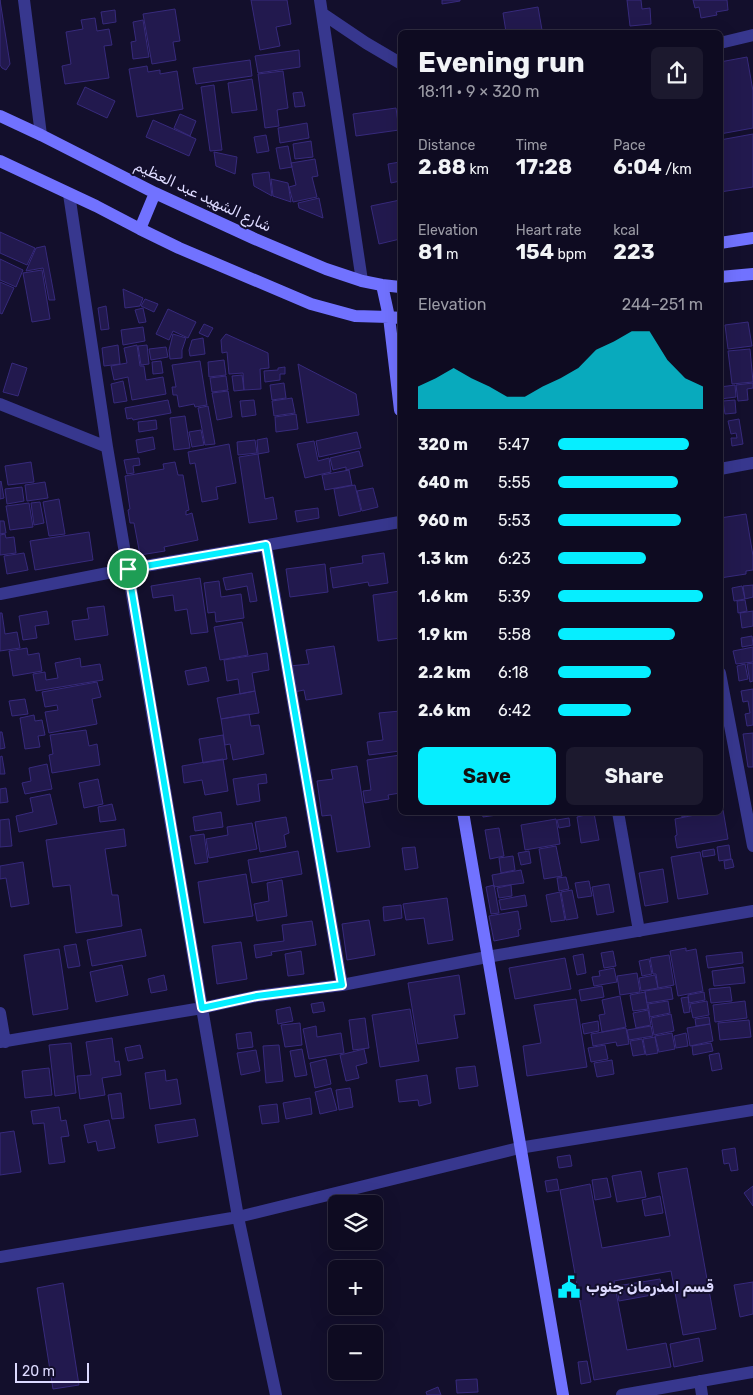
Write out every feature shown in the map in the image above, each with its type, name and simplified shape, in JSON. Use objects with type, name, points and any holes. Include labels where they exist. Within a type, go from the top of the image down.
[{"type":"main road","name":"شارع الشهيد عبد العظيم","points":[[0,116],[154,193],[255,239],[326,269],[362,281],[398,288]]},
{"type":"main road","points":[[0,161],[96,206],[140,230],[311,304],[355,316],[394,318]]},
{"type":"main road","points":[[140,230],[154,193]]},
{"type":"main road","points":[[723,243],[753,238]]},
{"type":"main road","points":[[723,277],[753,274]]},
{"type":"main road","points":[[382,285],[394,318],[398,379]]},
{"type":"main road","points":[[463,815],[563,1395]]},
{"type":"street","points":[[24,0],[41,135]]},
{"type":"street","points":[[320,0],[362,281]]},
{"type":"street","points":[[323,14],[398,62]]},
{"type":"street","points":[[723,42],[753,35]]},
{"type":"street","points":[[69,194],[107,447],[238,1217],[276,1395]]},
{"type":"street","points":[[0,404],[107,447]]},
{"type":"street","points":[[723,468],[753,463]]},
{"type":"street","points":[[0,594],[128,569],[398,522]]},
{"type":"street","points":[[266,545],[342,985]]},
{"type":"street","points":[[723,689],[753,846]]},
{"type":"street","points":[[619,815],[639,931]]},
{"type":"street","points":[[0,1014],[2,1042],[202,1008],[257,996],[342,985],[487,957],[753,911]]},
{"type":"street","points":[[0,1257],[238,1217],[520,1148],[753,1110]]},
{"type":"street","points":[[622,1395],[753,1372]]},
{"type":"street","points":[[700,1381],[702,1395]]},
{"type":"building","points":[[0,0],[10,64],[6,70],[0,65]]},
{"type":"building","points":[[251,0],[287,0],[291,24],[276,27],[280,46],[260,50]]},
{"type":"building","points":[[442,0],[460,0],[460,1],[442,4]]},
{"type":"building","points":[[627,0],[641,0],[642,9],[650,8],[651,24],[630,26]]},
{"type":"building","points":[[693,0],[727,0],[728,10],[716,12],[717,15],[701,18],[699,7],[695,8]]},
{"type":"building","points":[[538,7],[542,30],[506,30],[503,13]]},
{"type":"building","points":[[175,9],[180,41],[173,42],[176,60],[152,64],[143,14]]},
{"type":"building","points":[[115,10],[116,22],[103,24],[101,12]]},
{"type":"building","points":[[95,18],[97,31],[109,29],[112,45],[104,46],[109,78],[65,84],[62,66],[71,64],[66,32],[83,29],[81,20]]},
{"type":"building","points":[[143,20],[149,57],[133,59],[131,42],[136,41],[133,22]]},
{"type":"building","points":[[299,50],[300,67],[258,73],[255,56]]},
{"type":"building","points":[[747,57],[753,91],[753,128],[723,133],[723,61]]},
{"type":"building","points":[[250,60],[252,76],[196,84],[193,68]]},
{"type":"building","points":[[147,66],[148,72],[160,70],[160,74],[177,71],[183,109],[137,117],[129,69]]},
{"type":"building","points":[[283,71],[288,108],[277,110],[279,126],[265,128],[258,74]]},
{"type":"building","points":[[252,79],[257,110],[232,113],[228,83]]},
{"type":"building","points":[[214,85],[222,150],[210,151],[201,87]]},
{"type":"building","points":[[85,87],[115,101],[107,118],[77,104]]},
{"type":"building","points":[[302,92],[305,106],[295,107],[293,93]]},
{"type":"building","points":[[396,108],[398,130],[356,136],[353,114]]},
{"type":"building","points":[[180,114],[196,121],[190,136],[174,128]]},
{"type":"building","points":[[153,120],[196,139],[189,156],[146,137]]},
{"type":"building","points":[[307,123],[309,138],[280,143],[278,128]]},
{"type":"building","points":[[753,134],[753,187],[723,192],[723,139]]},
{"type":"building","points":[[266,135],[269,151],[257,153],[254,137]]},
{"type":"building","points":[[311,141],[313,157],[295,159],[293,144]]},
{"type":"building","points":[[288,146],[292,167],[280,169],[276,148]]},
{"type":"building","points":[[214,152],[237,157],[235,174],[216,166]]},
{"type":"building","points":[[315,159],[318,176],[312,177],[317,197],[293,202],[289,187],[296,185],[291,163]]},
{"type":"building","points":[[398,162],[398,181],[391,183],[388,164]]},
{"type":"building","points":[[269,172],[272,196],[254,186],[252,174]]},
{"type":"building","points":[[271,179],[288,183],[291,202],[273,196]]},
{"type":"building","points":[[319,198],[323,218],[299,208],[298,203]]},
{"type":"building","points":[[398,200],[398,239],[379,244],[371,206]]},
{"type":"building","points":[[0,232],[35,248],[27,265],[0,253]]},
{"type":"building","points":[[45,246],[55,300],[49,300],[43,268],[26,271],[36,248]]},
{"type":"building","points":[[0,259],[23,270],[16,287],[0,280]]},
{"type":"building","points":[[42,270],[50,319],[32,322],[23,273]]},
{"type":"building","points":[[0,282],[14,288],[2,314],[0,313]]},
{"type":"building","points":[[123,289],[143,298],[140,306],[125,308]]},
{"type":"building","points":[[145,299],[158,304],[154,312],[141,306]]},
{"type":"building","points":[[106,306],[109,329],[101,330],[98,308]]},
{"type":"building","points":[[143,308],[146,322],[139,323],[135,310]]},
{"type":"building","points":[[168,309],[196,322],[188,338],[173,331],[169,340],[156,334]]},
{"type":"building","points":[[748,322],[752,346],[728,349],[725,325]]},
{"type":"building","points":[[204,324],[213,328],[208,337],[199,333]]},
{"type":"building","points":[[143,327],[145,341],[123,345],[121,330]]},
{"type":"building","points":[[173,334],[186,338],[182,350],[182,358],[170,359],[169,350]]},
{"type":"building","points":[[226,334],[268,353],[269,368],[260,369],[261,389],[244,390],[243,373],[229,374],[227,352],[222,353],[221,340]]},
{"type":"building","points":[[203,338],[205,354],[190,356],[189,350],[192,340]]},
{"type":"building","points":[[118,345],[120,364],[104,366],[102,348]]},
{"type":"building","points":[[137,345],[140,366],[144,366],[146,380],[163,377],[166,394],[132,400],[128,377],[114,380],[111,366],[127,363],[124,348]]},
{"type":"building","points":[[147,345],[149,364],[141,365],[138,346]]},
{"type":"building","points":[[166,347],[168,357],[151,360],[149,349]]},
{"type":"building","points":[[750,349],[753,382],[732,384],[728,351]]},
{"type":"building","points":[[224,360],[226,375],[209,377],[208,362]]},
{"type":"building","points":[[161,361],[163,373],[153,374],[152,362]]},
{"type":"building","points":[[200,361],[207,405],[195,407],[194,404],[179,407],[177,395],[173,395],[172,387],[176,387],[172,365]]},
{"type":"building","points":[[12,363],[27,368],[18,396],[3,392]]},
{"type":"building","points":[[298,364],[356,394],[359,415],[307,423]]},
{"type":"building","points":[[285,367],[285,374],[280,374],[280,380],[265,382],[264,371],[278,370],[278,368]]},
{"type":"building","points":[[242,375],[244,390],[234,391],[232,376]]},
{"type":"building","points":[[226,376],[228,390],[212,392],[210,378]]},
{"type":"building","points":[[123,381],[127,401],[114,403],[111,384]]},
{"type":"building","points":[[284,383],[286,398],[272,400],[270,385]]},
{"type":"building","points":[[753,383],[753,388],[747,389],[748,400],[738,401],[736,385]]},
{"type":"building","points":[[735,385],[736,397],[723,399],[723,387]]},
{"type":"building","points":[[228,391],[232,417],[217,420],[212,393]]},
{"type":"building","points":[[292,398],[295,413],[274,416],[272,401]]},
{"type":"building","points":[[168,400],[171,413],[133,420],[132,418],[127,419],[125,408]]},
{"type":"building","points":[[254,400],[256,415],[242,417],[240,401]]},
{"type":"building","points":[[735,400],[736,413],[725,414],[723,401]]},
{"type":"building","points":[[208,406],[215,444],[205,445],[198,408]]},
{"type":"building","points":[[296,414],[298,429],[276,432],[275,417]]},
{"type":"building","points":[[185,416],[190,448],[174,450],[170,418]]},
{"type":"building","points":[[739,419],[743,444],[732,446],[731,438],[737,438],[736,433],[731,434],[728,421]]},
{"type":"building","points":[[156,420],[157,429],[139,432],[138,422]]},
{"type":"building","points":[[201,430],[204,445],[192,447],[189,432]]},
{"type":"building","points":[[357,432],[361,448],[319,457],[316,441]]},
{"type":"building","points":[[153,437],[155,449],[138,453],[136,440]]},
{"type":"building","points":[[267,438],[269,452],[258,454],[257,440]]},
{"type":"building","points":[[255,440],[257,453],[238,455],[237,442]]},
{"type":"building","points":[[314,441],[318,461],[329,458],[331,472],[305,478],[297,444]]},
{"type":"building","points":[[229,444],[236,483],[216,487],[218,499],[202,502],[195,463],[190,464],[188,452]]},
{"type":"building","points":[[359,451],[363,466],[346,470],[346,467],[333,470],[330,458]]},
{"type":"building","points":[[258,454],[265,499],[273,497],[277,519],[249,523],[239,457]]},
{"type":"building","points":[[139,458],[140,465],[133,466],[134,473],[127,474],[124,460]]},
{"type":"building","points":[[31,462],[34,482],[8,485],[5,466]]},
{"type":"building","points":[[175,462],[178,475],[183,475],[189,510],[186,511],[186,515],[192,513],[198,540],[164,547],[165,551],[140,555],[134,523],[130,523],[125,476],[164,469],[163,464]]},
{"type":"building","points":[[349,470],[352,485],[325,490],[322,475]]},
{"type":"building","points":[[0,482],[4,498],[0,499]]},
{"type":"building","points":[[45,482],[48,498],[27,501],[25,485]]},
{"type":"building","points":[[355,485],[361,511],[339,516],[334,489]]},
{"type":"building","points":[[22,487],[24,501],[7,504],[5,489]]},
{"type":"building","points":[[373,488],[378,507],[362,511],[357,491]]},
{"type":"building","points":[[59,499],[65,534],[49,536],[43,502]]},
{"type":"building","points":[[40,502],[44,523],[34,525],[31,503]]},
{"type":"building","points":[[29,503],[33,527],[10,530],[6,506]]},
{"type":"building","points":[[318,508],[319,518],[297,522],[295,511]]},
{"type":"building","points":[[746,514],[753,556],[753,570],[746,571],[746,574],[723,578],[723,518]]},
{"type":"building","points":[[0,521],[4,521],[6,533],[0,534]]},
{"type":"building","points":[[89,532],[93,560],[35,570],[30,541]]},
{"type":"building","points":[[5,534],[6,538],[14,537],[16,553],[0,555],[0,535]]},
{"type":"building","points":[[24,553],[28,570],[7,574],[4,556]]},
{"type":"building","points":[[384,553],[388,583],[369,586],[368,582],[333,588],[330,568],[363,563],[362,556]]},
{"type":"building","points":[[325,564],[328,592],[290,597],[286,569]]},
{"type":"building","points":[[252,573],[257,601],[250,602],[247,586],[226,590],[223,578]]},
{"type":"building","points":[[200,578],[208,632],[191,634],[187,609],[175,611],[173,595],[153,598],[151,586]]},
{"type":"building","points":[[219,581],[221,597],[241,594],[244,618],[216,622],[215,612],[208,613],[204,583]]},
{"type":"building","points":[[753,585],[753,597],[745,599],[743,586]]},
{"type":"building","points":[[742,586],[745,599],[734,601],[732,588]]},
{"type":"building","points":[[398,591],[398,638],[378,641],[373,595]]},
{"type":"building","points":[[745,600],[747,611],[738,613],[737,601]]},
{"type":"building","points":[[104,606],[108,635],[75,640],[72,621],[89,619],[87,608]]},
{"type":"building","points":[[47,611],[49,624],[35,626],[37,638],[23,640],[19,616]]},
{"type":"building","points":[[753,611],[753,626],[742,628],[740,613]]},
{"type":"building","points":[[0,613],[2,613],[5,634],[17,632],[20,648],[0,651]]},
{"type":"building","points":[[242,622],[248,655],[220,660],[214,627]]},
{"type":"building","points":[[752,636],[753,645],[742,647],[741,638]]},
{"type":"building","points":[[334,646],[342,694],[306,700],[304,690],[294,692],[290,666],[309,664],[306,650]]},
{"type":"building","points":[[753,647],[753,662],[736,664],[733,651]]},
{"type":"building","points":[[27,648],[28,655],[39,653],[42,671],[13,676],[9,651]]},
{"type":"building","points":[[267,653],[269,670],[252,673],[255,691],[240,694],[238,679],[227,681],[224,660]]},
{"type":"building","points":[[80,658],[81,667],[100,664],[103,680],[36,691],[33,674],[45,672],[46,680],[58,678],[55,663]]},
{"type":"building","points":[[753,663],[753,681],[750,682],[747,664]]},
{"type":"building","points":[[745,664],[748,679],[739,681],[737,666]]},
{"type":"building","points":[[206,667],[209,681],[188,685],[185,671]]},
{"type":"building","points":[[97,682],[101,697],[92,699],[97,724],[49,733],[45,712],[58,710],[57,705],[45,707],[42,692]]},
{"type":"building","points":[[753,689],[753,725],[747,726],[745,714],[750,713],[748,701],[743,702],[741,691]]},
{"type":"building","points":[[255,691],[259,713],[221,719],[217,698]]},
{"type":"building","points":[[25,699],[28,714],[12,716],[9,701]]},
{"type":"building","points":[[398,711],[398,751],[369,755],[367,742],[383,740],[379,713]]},
{"type":"building","points":[[249,714],[251,726],[259,725],[264,754],[233,760],[230,744],[225,745],[221,719]]},
{"type":"building","points":[[34,715],[35,721],[42,720],[45,735],[38,736],[40,747],[25,749],[20,718]]},
{"type":"building","points":[[86,730],[89,746],[97,744],[100,765],[52,773],[49,755],[53,754],[50,735]]},
{"type":"building","points":[[0,732],[2,732],[5,748],[0,749]]},
{"type":"building","points":[[753,733],[753,767],[748,767],[743,734]]},
{"type":"building","points":[[223,735],[227,759],[203,763],[199,739]]},
{"type":"building","points":[[398,755],[398,793],[388,795],[389,799],[365,803],[363,791],[371,790],[367,760]]},
{"type":"building","points":[[2,756],[5,774],[0,774],[0,757]]},
{"type":"building","points":[[223,759],[228,791],[205,795],[202,780],[184,783],[182,766]]},
{"type":"building","points":[[47,764],[52,789],[25,794],[22,783],[31,781],[29,768]]},
{"type":"building","points":[[357,766],[370,847],[337,852],[331,815],[322,816],[317,781],[333,779],[331,770]]},
{"type":"building","points":[[266,774],[267,783],[258,784],[260,801],[237,805],[233,779]]},
{"type":"building","points":[[98,779],[103,804],[84,808],[79,783]]},
{"type":"building","points":[[6,788],[8,802],[0,803],[0,789]]},
{"type":"building","points":[[50,794],[57,824],[19,832],[16,816],[33,812],[30,798]]},
{"type":"building","points":[[112,804],[116,820],[100,822],[98,807]]},
{"type":"building","points":[[723,810],[728,839],[677,848],[675,819],[695,815],[723,815]]},
{"type":"building","points":[[221,812],[223,827],[195,831],[193,817]]},
{"type":"building","points":[[594,815],[599,840],[581,843],[577,817]]},
{"type":"building","points":[[286,817],[289,833],[284,835],[286,847],[260,852],[255,822]]},
{"type":"building","points":[[569,818],[570,826],[559,828],[557,820]]},
{"type":"building","points":[[9,819],[12,846],[0,847],[0,820]]},
{"type":"building","points":[[556,819],[560,844],[525,850],[521,825]]},
{"type":"building","points":[[252,823],[257,849],[209,858],[206,839],[228,835],[227,827]]},
{"type":"building","points":[[499,828],[504,856],[490,859],[485,830]]},
{"type":"building","points":[[124,829],[126,846],[105,849],[112,895],[118,895],[122,926],[76,933],[70,885],[53,887],[46,840]]},
{"type":"building","points":[[204,834],[208,862],[195,864],[190,836]]},
{"type":"building","points":[[729,845],[731,859],[719,861],[717,847]]},
{"type":"building","points":[[556,846],[562,876],[544,879],[539,849]]},
{"type":"building","points":[[415,847],[418,868],[405,870],[402,848]]},
{"type":"building","points":[[714,849],[715,855],[703,857],[702,851]]},
{"type":"building","points":[[298,851],[302,874],[252,883],[248,860]]},
{"type":"building","points":[[529,851],[531,863],[521,865],[518,853]]},
{"type":"building","points":[[700,852],[708,894],[678,899],[671,857]]},
{"type":"building","points":[[513,856],[515,870],[501,873],[499,858]]},
{"type":"building","points":[[732,859],[734,867],[725,869],[724,861]]},
{"type":"building","points":[[23,862],[29,904],[11,907],[6,878],[0,879],[0,866]]},
{"type":"building","points":[[663,869],[668,902],[645,906],[639,873]]},
{"type":"building","points":[[521,870],[524,883],[494,887],[492,875]]},
{"type":"building","points":[[246,874],[253,916],[204,923],[198,882]]},
{"type":"building","points":[[566,877],[569,889],[559,891],[557,878]]},
{"type":"building","points":[[282,880],[287,916],[257,921],[254,904],[269,901],[267,883]]},
{"type":"building","points":[[589,881],[592,896],[578,898],[575,883]]},
{"type":"building","points":[[609,884],[614,912],[597,915],[592,887]]},
{"type":"building","points":[[494,885],[499,913],[491,914],[486,887]]},
{"type":"building","points":[[511,885],[512,896],[499,898],[497,888]]},
{"type":"building","points":[[572,890],[578,918],[566,920],[561,892]]},
{"type":"building","points":[[560,892],[565,920],[551,922],[546,895]]},
{"type":"building","points":[[525,895],[527,906],[501,910],[499,900]]},
{"type":"building","points":[[447,898],[453,940],[428,944],[424,918],[406,920],[403,904]]},
{"type":"building","points":[[401,905],[402,918],[384,921],[383,907]]},
{"type":"building","points":[[518,911],[521,929],[518,930],[519,936],[494,941],[489,916]]},
{"type":"building","points":[[369,920],[375,955],[347,960],[342,924]]},
{"type":"building","points":[[312,921],[316,945],[271,952],[272,955],[256,958],[254,945],[284,941],[282,925]]},
{"type":"building","points":[[141,929],[146,956],[92,966],[87,940]]},
{"type":"building","points":[[241,942],[247,979],[217,984],[212,946]]},
{"type":"building","points":[[76,944],[80,966],[68,968],[64,946]]},
{"type":"building","points":[[686,948],[686,951],[696,949],[703,991],[678,996],[670,951]]},
{"type":"building","points":[[59,949],[68,1009],[33,1015],[24,955]]},
{"type":"building","points":[[301,951],[304,974],[288,976],[285,954]]},
{"type":"building","points":[[613,951],[616,966],[604,968],[601,953]]},
{"type":"building","points":[[742,952],[743,963],[708,968],[706,956]]},
{"type":"building","points":[[583,954],[586,973],[577,975],[573,956]]},
{"type":"building","points":[[669,955],[674,985],[658,988],[656,974],[653,974],[650,958]]},
{"type":"building","points":[[565,958],[571,989],[515,999],[509,968]]},
{"type":"building","points":[[649,959],[652,974],[642,976],[639,961]]},
{"type":"building","points":[[122,965],[128,995],[96,1002],[90,972]]},
{"type":"building","points":[[743,967],[745,983],[714,986],[712,971]]},
{"type":"building","points":[[614,968],[617,982],[594,986],[592,977],[600,976],[599,971]]},
{"type":"building","points":[[637,973],[640,992],[620,995],[617,976]]},
{"type":"building","points":[[164,975],[167,990],[151,993],[148,979]]},
{"type":"building","points":[[459,975],[465,1014],[454,1015],[458,1038],[418,1044],[408,983]]},
{"type":"building","points":[[655,975],[658,988],[641,991],[639,978]]},
{"type":"building","points":[[602,986],[604,997],[581,1001],[579,990]]},
{"type":"building","points":[[671,987],[673,999],[647,1003],[645,991]]},
{"type":"building","points":[[730,987],[732,1001],[711,1003],[709,989]]},
{"type":"building","points":[[645,992],[648,1009],[633,1011],[630,995]]},
{"type":"building","points":[[704,992],[705,1000],[689,1003],[688,995]]},
{"type":"building","points":[[620,996],[626,1027],[602,1032],[599,1015],[605,1014],[602,1000]]},
{"type":"building","points":[[688,997],[690,1012],[684,1013],[681,998]]},
{"type":"building","points":[[576,999],[587,1067],[527,1076],[523,1046],[541,1043],[534,1005]]},
{"type":"building","points":[[668,1001],[670,1013],[650,1017],[648,1004]]},
{"type":"building","points":[[707,1001],[709,1015],[693,1018],[690,1004]]},
{"type":"building","points":[[745,1001],[747,1018],[715,1022],[713,1005]]},
{"type":"building","points":[[323,1002],[325,1011],[313,1013],[311,1004]]},
{"type":"building","points":[[290,1007],[293,1021],[278,1024],[276,1010]]},
{"type":"building","points":[[410,1009],[419,1061],[380,1067],[372,1015]]},
{"type":"building","points":[[648,1010],[651,1025],[636,1028],[633,1013]]},
{"type":"building","points":[[671,1014],[674,1031],[654,1035],[651,1018]]},
{"type":"building","points":[[709,1017],[710,1024],[696,1026],[695,1019]]},
{"type":"building","points":[[365,1018],[369,1048],[353,1050],[349,1020]]},
{"type":"building","points":[[749,1020],[751,1037],[720,1040],[718,1023]]},
{"type":"building","points":[[598,1021],[599,1031],[584,1034],[582,1024]]},
{"type":"building","points":[[300,1023],[302,1045],[285,1047],[281,1025]]},
{"type":"building","points":[[710,1024],[713,1041],[690,1046],[687,1028]]},
{"type":"building","points":[[316,1026],[317,1037],[341,1033],[344,1053],[309,1059],[303,1029]]},
{"type":"building","points":[[651,1026],[653,1036],[629,1040],[627,1030]]},
{"type":"building","points":[[626,1028],[629,1044],[617,1046],[616,1042],[593,1046],[591,1034]]},
{"type":"building","points":[[251,1032],[253,1047],[238,1049],[236,1034]]},
{"type":"building","points":[[672,1033],[675,1049],[659,1052],[655,1036]]},
{"type":"building","points":[[686,1033],[688,1046],[676,1048],[674,1036]]},
{"type":"building","points":[[655,1037],[658,1053],[646,1055],[643,1039]]},
{"type":"building","points":[[112,1038],[115,1062],[119,1061],[121,1075],[102,1078],[105,1095],[80,1099],[77,1076],[91,1075],[86,1042]]},
{"type":"building","points":[[642,1039],[645,1054],[633,1056],[630,1041]]},
{"type":"building","points":[[71,1043],[76,1093],[55,1096],[49,1045]]},
{"type":"building","points":[[711,1043],[713,1051],[693,1055],[692,1046]]},
{"type":"building","points":[[140,1045],[143,1058],[128,1061],[125,1048]]},
{"type":"building","points":[[279,1045],[283,1081],[266,1083],[263,1046]]},
{"type":"building","points":[[605,1045],[608,1059],[591,1062],[588,1048]]},
{"type":"building","points":[[302,1049],[307,1075],[295,1077],[290,1051]]},
{"type":"building","points":[[364,1049],[367,1063],[356,1066],[359,1078],[346,1081],[340,1055]]},
{"type":"building","points":[[256,1050],[260,1071],[241,1075],[237,1053]]},
{"type":"building","points":[[719,1053],[722,1069],[712,1071],[709,1055]]},
{"type":"building","points":[[326,1059],[331,1084],[315,1088],[310,1063]]},
{"type":"building","points":[[612,1060],[614,1074],[597,1077],[594,1063]]},
{"type":"building","points":[[475,1066],[478,1086],[459,1089],[456,1068]]},
{"type":"building","points":[[49,1068],[52,1095],[25,1098],[22,1071]]},
{"type":"building","points":[[165,1070],[166,1081],[177,1079],[181,1104],[150,1109],[145,1073]]},
{"type":"building","points":[[427,1075],[431,1103],[419,1106],[418,1100],[399,1102],[396,1080]]},
{"type":"building","points":[[331,1088],[337,1110],[320,1114],[315,1092]]},
{"type":"building","points":[[350,1088],[353,1107],[339,1110],[336,1090]]},
{"type":"building","points":[[121,1093],[124,1118],[112,1119],[108,1095]]},
{"type":"building","points":[[310,1098],[312,1114],[286,1119],[283,1103]]},
{"type":"building","points":[[277,1104],[279,1122],[262,1124],[259,1106]]},
{"type":"building","points":[[59,1107],[61,1121],[66,1120],[69,1136],[61,1137],[65,1162],[49,1164],[44,1123],[33,1124],[31,1111]]},
{"type":"building","points":[[195,1119],[198,1136],[158,1143],[155,1125]]},
{"type":"building","points":[[109,1120],[115,1148],[98,1151],[96,1141],[88,1143],[84,1125]]},
{"type":"building","points":[[14,1131],[21,1172],[0,1175],[0,1133]]},
{"type":"building","points":[[735,1148],[738,1170],[731,1171],[729,1163],[724,1164],[722,1150]]},
{"type":"building","points":[[570,1155],[572,1166],[559,1168],[557,1157]]},
{"type":"building","points":[[687,1168],[716,1329],[683,1335],[671,1271],[614,1281],[627,1350],[666,1343],[671,1367],[594,1380],[560,1190],[590,1184],[602,1248],[670,1236],[658,1173]]},
{"type":"building","points":[[641,1171],[646,1197],[617,1202],[612,1176]]},
{"type":"building","points":[[607,1178],[611,1197],[595,1200],[592,1180]]},
{"type":"building","points":[[557,1179],[559,1190],[547,1192],[545,1181]]},
{"type":"building","points":[[753,1186],[753,1206],[744,1193]]},
{"type":"building","points":[[660,1196],[663,1213],[645,1216],[642,1200]]},
{"type":"building","points":[[660,1279],[663,1293],[619,1301],[617,1286]]},
{"type":"building","points":[[753,1282],[753,1314],[740,1317],[734,1285]]},
{"type":"building","points":[[63,1283],[79,1385],[53,1389],[37,1288]]},
{"type":"building","points":[[699,1338],[703,1361],[674,1367],[670,1344]]},
{"type":"building","points":[[587,1361],[591,1382],[581,1384],[578,1362]]},
{"type":"building","points":[[477,1379],[478,1392],[457,1393],[456,1380]]},
{"type":"building","points":[[438,1387],[441,1395],[427,1395],[426,1392]]},
{"type":"place","name":"قسم امدرمان جنوب","points":[[569,1287]]},
{"type":"route","points":[[266,545],[342,985],[257,996],[202,1008],[128,569],[266,545]]}]
